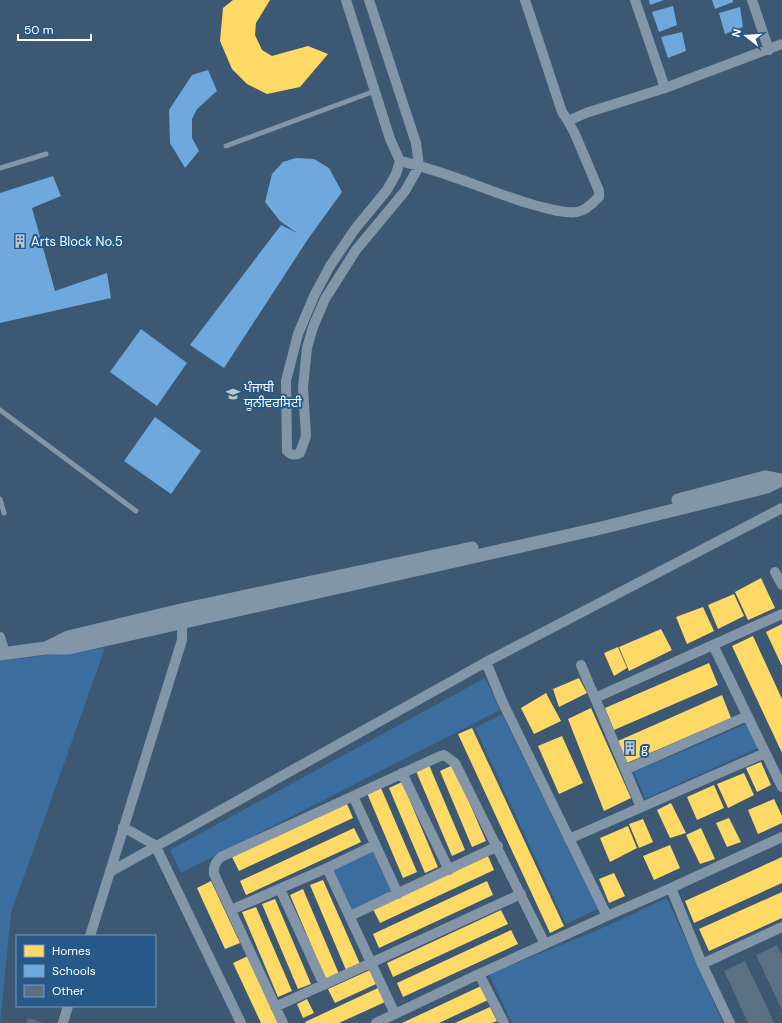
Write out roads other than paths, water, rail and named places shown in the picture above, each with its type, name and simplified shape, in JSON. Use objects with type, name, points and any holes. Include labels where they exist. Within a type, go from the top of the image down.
[{"type":"street","points":[[346,0],[390,139],[400,161],[396,174],[387,190],[355,229],[330,266],[314,296],[298,334],[286,381],[287,450],[290,454],[295,455],[300,454],[306,436],[303,387],[305,366],[313,327],[322,306],[356,250],[405,191],[419,166],[416,143],[369,0]]},
{"type":"street","points":[[400,161],[419,166],[505,197],[546,208],[578,212],[589,207],[598,197],[599,191],[575,134],[562,112],[525,0]]},
{"type":"street","points":[[635,0],[665,88]]},
{"type":"street","points":[[752,0],[769,50]]},
{"type":"street","points":[[568,121],[586,113],[665,88],[782,44]]},
{"type":"street","points":[[0,637],[2,653],[46,648],[69,648],[182,616],[586,531],[685,502],[767,487],[781,480]]},
{"type":"street","points":[[110,872],[155,845],[486,662],[782,508]]},
{"type":"street","points":[[775,572],[782,586]]},
{"type":"street","points":[[595,698],[782,614]]},
{"type":"street","points":[[90,935],[182,640],[182,616]]},
{"type":"street","points":[[713,645],[782,787]]},
{"type":"street","points":[[486,662],[502,701],[607,916]]},
{"type":"street","points":[[581,665],[641,807]]},
{"type":"street","points":[[625,770],[748,716]]},
{"type":"street","points":[[569,839],[765,753]]},
{"type":"street","points":[[283,1023],[214,874],[217,860],[352,796],[444,755],[455,763],[498,846],[545,944]]},
{"type":"street","points":[[402,774],[449,870]]},
{"type":"street","points":[[352,796],[398,894]]},
{"type":"street","points":[[123,827],[155,845],[241,1023]]},
{"type":"street","points":[[376,1023],[479,974],[671,888],[782,836]]},
{"type":"street","points":[[231,910],[327,868],[375,845]]},
{"type":"street","points":[[350,916],[498,846]]},
{"type":"street","points":[[327,868],[396,1014]]},
{"type":"street","points":[[671,888],[702,964],[730,1023]]},
{"type":"street","points":[[280,889],[324,985]]},
{"type":"street","points":[[275,1007],[372,964],[521,894]]},
{"type":"street","points":[[702,964],[782,929]]},
{"type":"street","points":[[479,974],[504,1023]]},
{"type":"street","points":[[62,1023],[68,1007]]},
{"type":"lane","points":[[226,146],[375,90]]},
{"type":"lane","points":[[0,168],[46,154]]},
{"type":"lane","points":[[0,410],[136,511]]},
{"type":"lane","points":[[0,499],[4,513]]},
{"type":"place","name":"Arts Block No.5","points":[[20,241]]},
{"type":"place","name":"ਪੰਜਾਬੀ ਯੂਨੀਵਰਸਿਟੀ","points":[[233,394]]},
{"type":"place","name":"g","points":[[630,748]]}]
